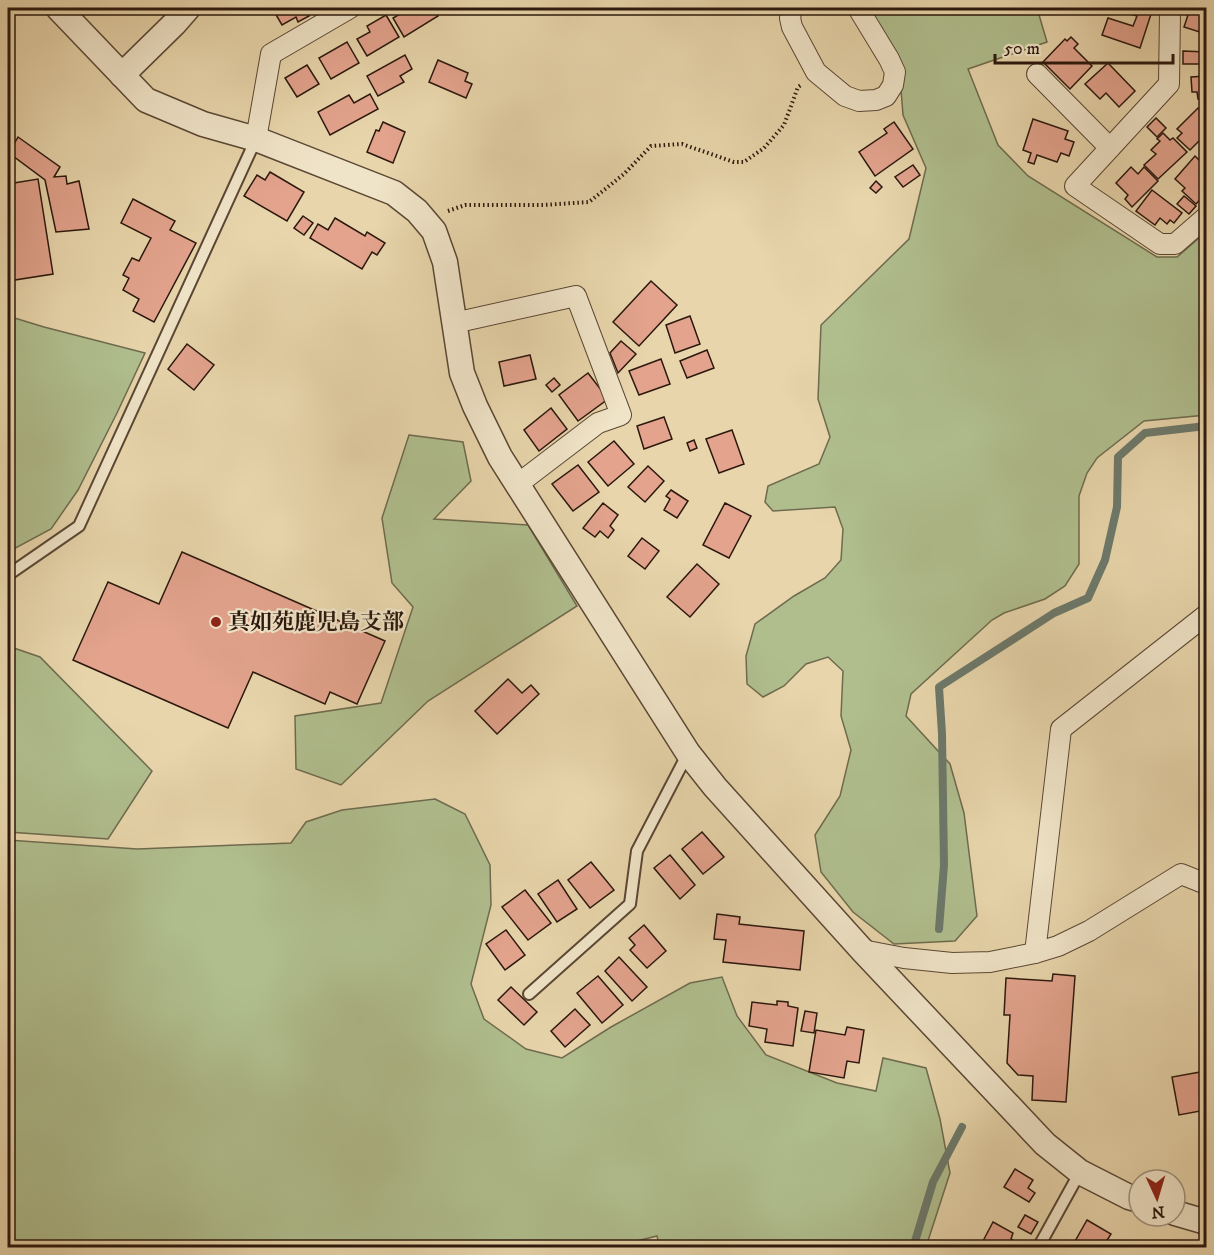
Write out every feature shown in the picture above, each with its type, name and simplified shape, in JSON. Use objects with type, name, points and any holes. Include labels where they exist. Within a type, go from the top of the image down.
[{"type":"street","points":[[58,8],[146,100],[203,123],[256,139],[394,193],[417,211],[434,231],[445,262],[462,373],[500,457],[688,753],[715,787],[862,950],[1045,1144],[1080,1172],[1127,1196]]},
{"type":"street","points":[[122,75],[188,8]]},
{"type":"street","points":[[256,139],[271,54],[350,8]]},
{"type":"street","points":[[792,8],[790,18],[792,27],[816,72],[845,96],[859,100],[876,100],[886,96],[893,85],[895,72],[858,8]]},
{"type":"street","points":[[1171,8],[1169,84],[1075,186],[1160,244],[1175,244],[1206,217]]},
{"type":"street","points":[[1037,74],[1110,148]]},
{"type":"street","points":[[454,323],[576,296],[621,415],[598,423],[518,484]]},
{"type":"street","points":[[1035,953],[1061,729],[1206,615]]},
{"type":"street","points":[[862,950],[904,958],[952,963],[990,962],[1058,946],[1089,931],[1181,874],[1206,884]]},
{"type":"street","points":[[1187,1216],[1206,1222]]},
{"type":"lane","points":[[8,575],[79,526],[256,139]]},
{"type":"lane","points":[[529,994],[630,904],[637,851],[688,753]]},
{"type":"lane","points":[[1038,1248],[1080,1172]]},
{"type":"path","points":[[434,231],[446,212],[465,205],[543,205],[589,202],[624,174],[651,146],[682,144],[734,162],[744,162],[764,148],[784,125],[798,87],[816,72]]},
{"type":"green space","points":[[862,8],[1037,8],[1047,42],[968,69],[998,145],[1028,176],[1157,257],[1177,257],[1206,232],[1206,415],[1144,421],[1097,458],[1087,473],[1079,496],[1079,564],[1065,586],[1045,599],[1004,613],[992,620],[911,694],[906,716],[950,764],[964,813],[977,916],[955,941],[894,944],[853,912],[821,872],[815,835],[840,796],[851,750],[841,716],[843,671],[828,657],[806,664],[784,686],[763,697],[747,684],[746,656],[755,624],[794,596],[825,578],[841,560],[843,529],[835,507],[773,511],[765,502],[768,486],[819,464],[830,437],[818,399],[821,325],[909,239],[926,168],[903,115],[899,63]]},
{"type":"green space","points":[[8,316],[145,353],[78,490],[51,529],[8,552]]},
{"type":"green space","points":[[409,435],[463,442],[471,481],[434,519],[528,525],[577,606],[428,701],[341,785],[296,769],[295,716],[381,703],[413,607],[392,583],[382,518]]},
{"type":"green space","points":[[8,646],[40,657],[152,771],[108,839],[8,832]]},
{"type":"green space","points":[[435,799],[465,814],[490,865],[491,905],[471,984],[484,1019],[526,1049],[562,1058],[611,1027],[690,983],[722,977],[737,1016],[766,1055],[837,1083],[876,1091],[883,1058],[926,1068],[940,1119],[950,1173],[926,1247],[660,1248],[657,1236],[609,1248],[8,1247],[8,840],[137,849],[291,843],[306,822],[342,810]]},
{"type":"building","points":[[272,8],[303,8],[309,16],[298,22],[296,17],[282,25]]},
{"type":"building","points":[[410,8],[433,8],[438,16],[404,37],[393,18]]},
{"type":"building","points":[[1129,8],[1153,8],[1140,48],[1102,35],[1108,18],[1133,26],[1137,16],[1127,13]]},
{"type":"building","points":[[1186,8],[1206,8],[1206,34],[1184,27],[1188,15],[1184,14]]},
{"type":"building","points":[[386,15],[399,37],[367,56],[357,39],[370,32],[367,26]]},
{"type":"building","points":[[1071,37],[1078,44],[1074,48],[1092,66],[1070,89],[1043,62],[1065,39],[1067,41]]},
{"type":"building","points":[[347,42],[359,63],[331,79],[319,58]]},
{"type":"building","points":[[1183,51],[1206,52],[1206,64],[1183,64]]},
{"type":"building","points":[[405,55],[412,69],[400,76],[404,82],[378,96],[367,76]]},
{"type":"building","points":[[438,60],[468,73],[465,81],[472,84],[466,98],[429,82]]},
{"type":"building","points":[[1108,63],[1135,91],[1119,107],[1106,93],[1100,99],[1085,84]]},
{"type":"building","points":[[307,65],[319,84],[297,97],[285,78]]},
{"type":"building","points":[[1206,76],[1206,108],[1204,108],[1204,99],[1198,99],[1197,92],[1192,92],[1191,77]]},
{"type":"building","points":[[370,94],[378,109],[330,135],[318,112],[349,95],[354,103]]},
{"type":"building","points":[[1198,108],[1206,117],[1206,134],[1190,150],[1177,138],[1182,133],[1177,129]]},
{"type":"building","points":[[1156,118],[1166,128],[1157,137],[1147,127]]},
{"type":"building","points":[[1033,119],[1068,131],[1065,139],[1074,142],[1069,156],[1061,153],[1057,162],[1037,155],[1034,164],[1028,162],[1031,153],[1023,150]]},
{"type":"building","points":[[383,122],[405,132],[393,163],[367,152],[376,130],[379,131]]},
{"type":"building","points":[[894,122],[913,149],[875,176],[859,152],[887,133],[884,129]]},
{"type":"building","points":[[1163,133],[1170,140],[1173,138],[1187,152],[1158,179],[1144,165],[1156,154],[1151,150],[1160,141],[1157,139]]},
{"type":"building","points":[[18,137],[60,167],[54,177],[66,176],[67,184],[79,181],[89,229],[56,232],[45,180],[9,153]]},
{"type":"building","points":[[1195,156],[1206,167],[1206,193],[1196,204],[1182,191],[1185,188],[1175,179]]},
{"type":"building","points":[[913,165],[920,175],[903,187],[895,177]]},
{"type":"building","points":[[1131,167],[1138,174],[1144,167],[1158,181],[1132,207],[1125,199],[1128,195],[1116,183]]},
{"type":"building","points":[[270,172],[304,192],[287,221],[244,196],[257,175],[265,180]]},
{"type":"building","points":[[38,179],[53,274],[8,281],[8,184]]},
{"type":"building","points":[[876,181],[882,187],[876,193],[870,188]]},
{"type":"building","points":[[1152,190],[1182,213],[1174,223],[1170,220],[1167,224],[1160,218],[1155,225],[1136,211]]},
{"type":"building","points":[[1184,196],[1196,206],[1189,214],[1177,204]]},
{"type":"building","points":[[133,199],[175,221],[170,230],[196,243],[154,322],[133,311],[139,299],[123,290],[129,278],[123,275],[132,258],[139,261],[151,238],[121,223]]},
{"type":"building","points":[[303,216],[313,223],[304,235],[294,228]]},
{"type":"building","points":[[335,218],[365,236],[367,232],[385,243],[377,255],[372,252],[362,269],[310,238],[318,224],[328,230]]},
{"type":"building","points":[[651,281],[677,305],[639,346],[613,322]]},
{"type":"building","points":[[690,316],[700,344],[675,353],[666,325]]},
{"type":"building","points":[[621,341],[636,354],[618,373],[610,353]]},
{"type":"building","points":[[187,344],[214,365],[194,390],[168,369]]},
{"type":"building","points":[[707,350],[714,368],[687,378],[680,361]]},
{"type":"building","points":[[530,355],[536,379],[504,386],[499,362]]},
{"type":"building","points":[[661,359],[670,384],[639,395],[629,371]]},
{"type":"building","points":[[588,373],[608,399],[578,421],[559,395]]},
{"type":"building","points":[[554,378],[560,385],[552,392],[546,385]]},
{"type":"building","points":[[551,408],[567,429],[539,451],[524,430]]},
{"type":"building","points":[[664,417],[672,439],[644,449],[637,426]]},
{"type":"building","points":[[732,430],[744,464],[719,473],[706,439]]},
{"type":"building","points":[[694,440],[697,448],[690,451],[687,443]]},
{"type":"building","points":[[614,441],[634,464],[608,486],[588,462]]},
{"type":"building","points":[[578,465],[599,492],[573,511],[552,484]]},
{"type":"building","points":[[648,466],[664,481],[645,502],[628,487]]},
{"type":"building","points":[[671,490],[688,501],[677,518],[664,510],[670,499],[666,496]]},
{"type":"building","points":[[603,503],[618,515],[610,526],[614,530],[608,538],[600,531],[595,537],[583,528]]},
{"type":"building","points":[[725,503],[751,516],[729,558],[703,545]]},
{"type":"building","points":[[642,538],[659,551],[645,569],[628,556]]},
{"type":"building","name":"真如苑鹿児島支部","points":[[182,552],[385,641],[357,704],[330,692],[325,704],[253,672],[228,728],[73,660],[108,582],[159,604]]},
{"type":"building","points":[[697,564],[719,584],[690,617],[667,597]]},
{"type":"building","points":[[508,679],[522,693],[531,685],[539,694],[497,734],[475,711]]},
{"type":"building","points":[[702,832],[724,857],[703,874],[682,849]]},
{"type":"building","points":[[670,855],[695,885],[680,899],[654,868]]},
{"type":"building","points":[[591,862],[614,890],[590,908],[568,880]]},
{"type":"building","points":[[558,880],[577,909],[557,922],[538,894]]},
{"type":"building","points":[[525,890],[551,923],[528,940],[502,907]]},
{"type":"building","points":[[717,914],[740,917],[739,924],[804,931],[800,970],[723,962],[726,940],[714,939]]},
{"type":"building","points":[[644,925],[666,951],[647,968],[630,950],[635,945],[629,938]]},
{"type":"building","points":[[506,930],[525,955],[505,970],[486,944]]},
{"type":"building","points":[[619,957],[647,987],[632,1001],[605,971]]},
{"type":"building","points":[[1053,974],[1075,976],[1066,1102],[1032,1100],[1033,1076],[1018,1075],[1007,1063],[1010,1015],[1004,1015],[1006,978],[1052,981]]},
{"type":"building","points":[[598,976],[623,1005],[602,1023],[577,993]]},
{"type":"building","points":[[511,987],[537,1012],[524,1025],[498,1000]]},
{"type":"building","points":[[777,1001],[788,1002],[788,1006],[798,1008],[793,1046],[765,1042],[767,1029],[749,1026],[752,1002],[777,1005]]},
{"type":"building","points":[[575,1009],[590,1025],[565,1047],[551,1031]]},
{"type":"building","points":[[805,1011],[817,1013],[814,1033],[801,1031]]},
{"type":"building","points":[[847,1027],[864,1030],[859,1063],[847,1061],[844,1078],[809,1072],[816,1030],[845,1035]]},
{"type":"building","points":[[1206,1071],[1206,1110],[1179,1115],[1172,1077]]},
{"type":"building","points":[[1015,1169],[1033,1180],[1028,1188],[1035,1193],[1029,1202],[1004,1187]]},
{"type":"building","points":[[1025,1215],[1038,1222],[1031,1234],[1018,1227]]},
{"type":"building","points":[[1087,1220],[1111,1234],[1106,1242],[1114,1248],[1083,1248],[1074,1243]]},
{"type":"building","points":[[993,1222],[1013,1233],[1011,1239],[1018,1243],[1016,1248],[990,1248],[982,1243]]},
{"type":"waterway","points":[[939,929],[944,865],[939,687],[1054,613],[1088,598],[1105,560],[1117,507],[1118,457],[1145,433],[1206,426]]},
{"type":"waterway","points":[[913,1248],[933,1182],[962,1127]]},
{"type":"place","name":"真如苑鹿児島支部","points":[[216,622]]}]
